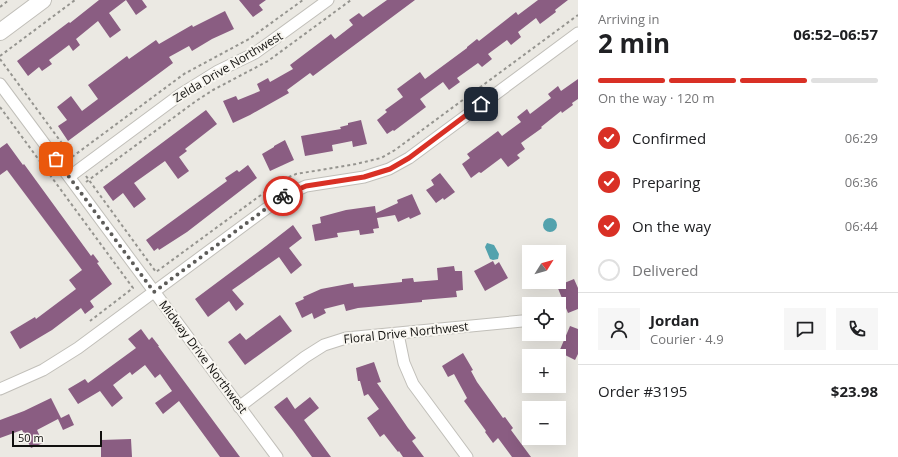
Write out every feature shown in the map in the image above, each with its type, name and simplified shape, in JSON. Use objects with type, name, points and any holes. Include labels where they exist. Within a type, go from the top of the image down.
[{"type":"street","points":[[0,32],[43,0]]},
{"type":"street","name":"Zelda Drive Northwest","points":[[69,177],[181,94],[218,71],[255,53],[328,0]]},
{"type":"street","points":[[0,389],[43,370],[78,348],[282,197],[306,186],[364,177],[390,169],[409,158],[578,33]]},
{"type":"street","name":"Midway Drive Northwest","points":[[0,84],[277,457]]},
{"type":"street","name":"Floral Drive Northwest","points":[[239,407],[305,357],[324,345],[346,338],[522,321]]},
{"type":"street","points":[[398,334],[404,363],[413,384],[467,457]]},
{"type":"path","points":[[0,7],[9,0]]},
{"type":"path","points":[[0,56],[75,0]]},
{"type":"path","points":[[89,180],[196,101],[213,90],[268,61],[351,0]]},
{"type":"path","points":[[85,175],[156,272],[280,181],[296,174],[356,164],[381,158],[395,150],[578,15]]},
{"type":"path","points":[[0,59],[75,162]]},
{"type":"path","points":[[0,107],[134,288],[90,321]]},
{"type":"water","points":[[550,218],[555,220],[557,225],[555,230],[550,232],[545,230],[543,225],[545,220]]},
{"type":"water","points":[[487,243],[494,245],[499,254],[498,259],[490,259],[485,247]]},
{"type":"building","points":[[99,0],[126,0],[109,13],[121,30],[110,38],[98,21],[76,39],[80,45],[73,51],[69,45],[49,60],[52,64],[42,71],[39,67],[28,76],[17,61]]},
{"type":"building","points":[[126,0],[142,0],[147,7],[136,15]]},
{"type":"building","points":[[239,0],[266,0],[259,5],[263,10],[253,17]]},
{"type":"building","points":[[387,0],[415,0],[313,76],[310,73],[287,90],[289,93],[233,123],[223,101],[236,96],[238,100],[260,91],[257,84],[268,78],[270,82],[293,69],[290,65],[331,34],[335,39],[353,25],[349,20],[359,13],[363,17]]},
{"type":"building","points":[[538,0],[568,0],[555,10],[556,12],[540,24],[536,18],[518,32],[521,37],[511,45],[507,40],[488,54],[492,59],[482,67],[478,63],[457,78],[460,82],[449,90],[443,82],[420,99],[426,107],[394,131],[393,130],[387,134],[377,120],[387,112],[385,110],[403,97],[397,89],[420,72],[425,79],[477,39],[479,41],[516,12],[518,15]]},
{"type":"building","points":[[225,11],[234,29],[212,39],[192,51],[189,46],[169,57],[173,63],[68,141],[58,126],[67,120],[57,107],[71,96],[82,111],[98,99],[88,85],[127,56],[129,59],[156,40],[159,44],[192,25],[193,27]]},
{"type":"building","points":[[578,79],[578,99],[572,103],[573,105],[562,113],[561,111],[541,127],[542,128],[521,143],[525,149],[517,155],[520,158],[508,167],[501,158],[481,173],[479,172],[471,178],[462,164],[470,158],[467,154],[498,131],[502,136],[521,122],[517,117],[527,109],[530,114],[551,98],[548,94],[558,86],[561,91]]},
{"type":"building","points":[[206,110],[217,124],[185,149],[187,151],[179,157],[189,171],[178,179],[165,161],[134,183],[146,199],[134,208],[123,193],[113,201],[103,187]]},
{"type":"building","points":[[361,120],[367,144],[353,147],[352,141],[332,145],[333,151],[305,156],[301,136],[341,129],[340,127],[348,125],[348,123]]},
{"type":"building","points":[[285,140],[294,160],[270,171],[262,154]]},
{"type":"building","points":[[7,143],[91,256],[93,254],[99,262],[97,263],[112,284],[90,301],[94,307],[85,314],[81,308],[52,330],[20,349],[10,332],[35,317],[36,319],[76,289],[69,280],[82,270],[7,170],[0,175],[0,148]]},
{"type":"building","points":[[248,165],[257,178],[187,232],[159,250],[158,248],[154,251],[146,240],[227,181],[225,178],[237,170],[239,172]]},
{"type":"building","points":[[440,173],[455,192],[444,200],[443,198],[436,203],[426,190],[434,185],[431,180]]},
{"type":"building","points":[[412,194],[421,214],[398,222],[395,215],[377,218],[379,228],[373,229],[374,233],[360,235],[359,230],[337,233],[338,237],[315,241],[312,225],[321,223],[320,217],[346,210],[375,206],[376,213],[398,203],[397,200]]},
{"type":"building","points":[[293,225],[302,238],[289,248],[302,265],[291,274],[279,257],[232,290],[244,304],[236,311],[229,301],[208,317],[195,299]]},
{"type":"building","points":[[493,261],[495,265],[499,262],[508,278],[485,291],[474,271]]},
{"type":"building","points":[[454,266],[455,271],[462,271],[463,290],[456,291],[457,297],[358,308],[346,311],[344,304],[324,309],[326,313],[314,319],[312,313],[302,318],[295,303],[304,299],[303,297],[321,289],[353,283],[354,287],[402,282],[402,279],[413,278],[414,282],[438,280],[437,268]]},
{"type":"building","points":[[574,279],[578,288],[578,309],[568,313],[566,308],[566,297],[561,297],[558,289],[566,289],[566,282]]},
{"type":"building","points":[[280,315],[292,331],[245,365],[228,342],[240,333],[246,340]]},
{"type":"building","points":[[570,326],[578,329],[578,354],[575,360],[566,356],[566,349],[560,349],[564,341],[566,341],[566,335]]},
{"type":"building","points":[[141,329],[149,340],[152,337],[159,346],[240,457],[220,457],[179,401],[163,414],[155,403],[172,391],[160,374],[155,378],[145,365],[132,375],[130,372],[113,385],[123,398],[112,407],[100,391],[78,404],[68,389],[85,379],[88,383],[136,348],[128,339]]},
{"type":"building","points":[[463,353],[473,370],[471,371],[477,382],[503,418],[505,417],[513,428],[511,430],[531,457],[512,457],[498,438],[493,443],[464,401],[467,398],[454,374],[448,377],[442,366]]},
{"type":"building","points":[[374,362],[381,382],[377,383],[416,438],[412,441],[424,457],[403,457],[384,434],[380,437],[367,418],[379,409],[368,394],[364,396],[360,381],[358,381],[356,368]]},
{"type":"building","points":[[287,397],[295,409],[310,397],[319,408],[304,420],[331,457],[312,457],[274,407]]},
{"type":"building","points":[[51,398],[61,418],[69,414],[74,425],[63,430],[58,419],[37,430],[43,443],[31,448],[22,430],[0,438],[0,420],[24,411]]},
{"type":"building","points":[[131,439],[132,457],[101,457],[101,440]]},
{"type":"way so far","points":[[56,159],[154,292],[283,196]]},
{"type":"route","points":[[283,196],[306,186],[364,177],[390,169],[409,158],[481,104]]}]
